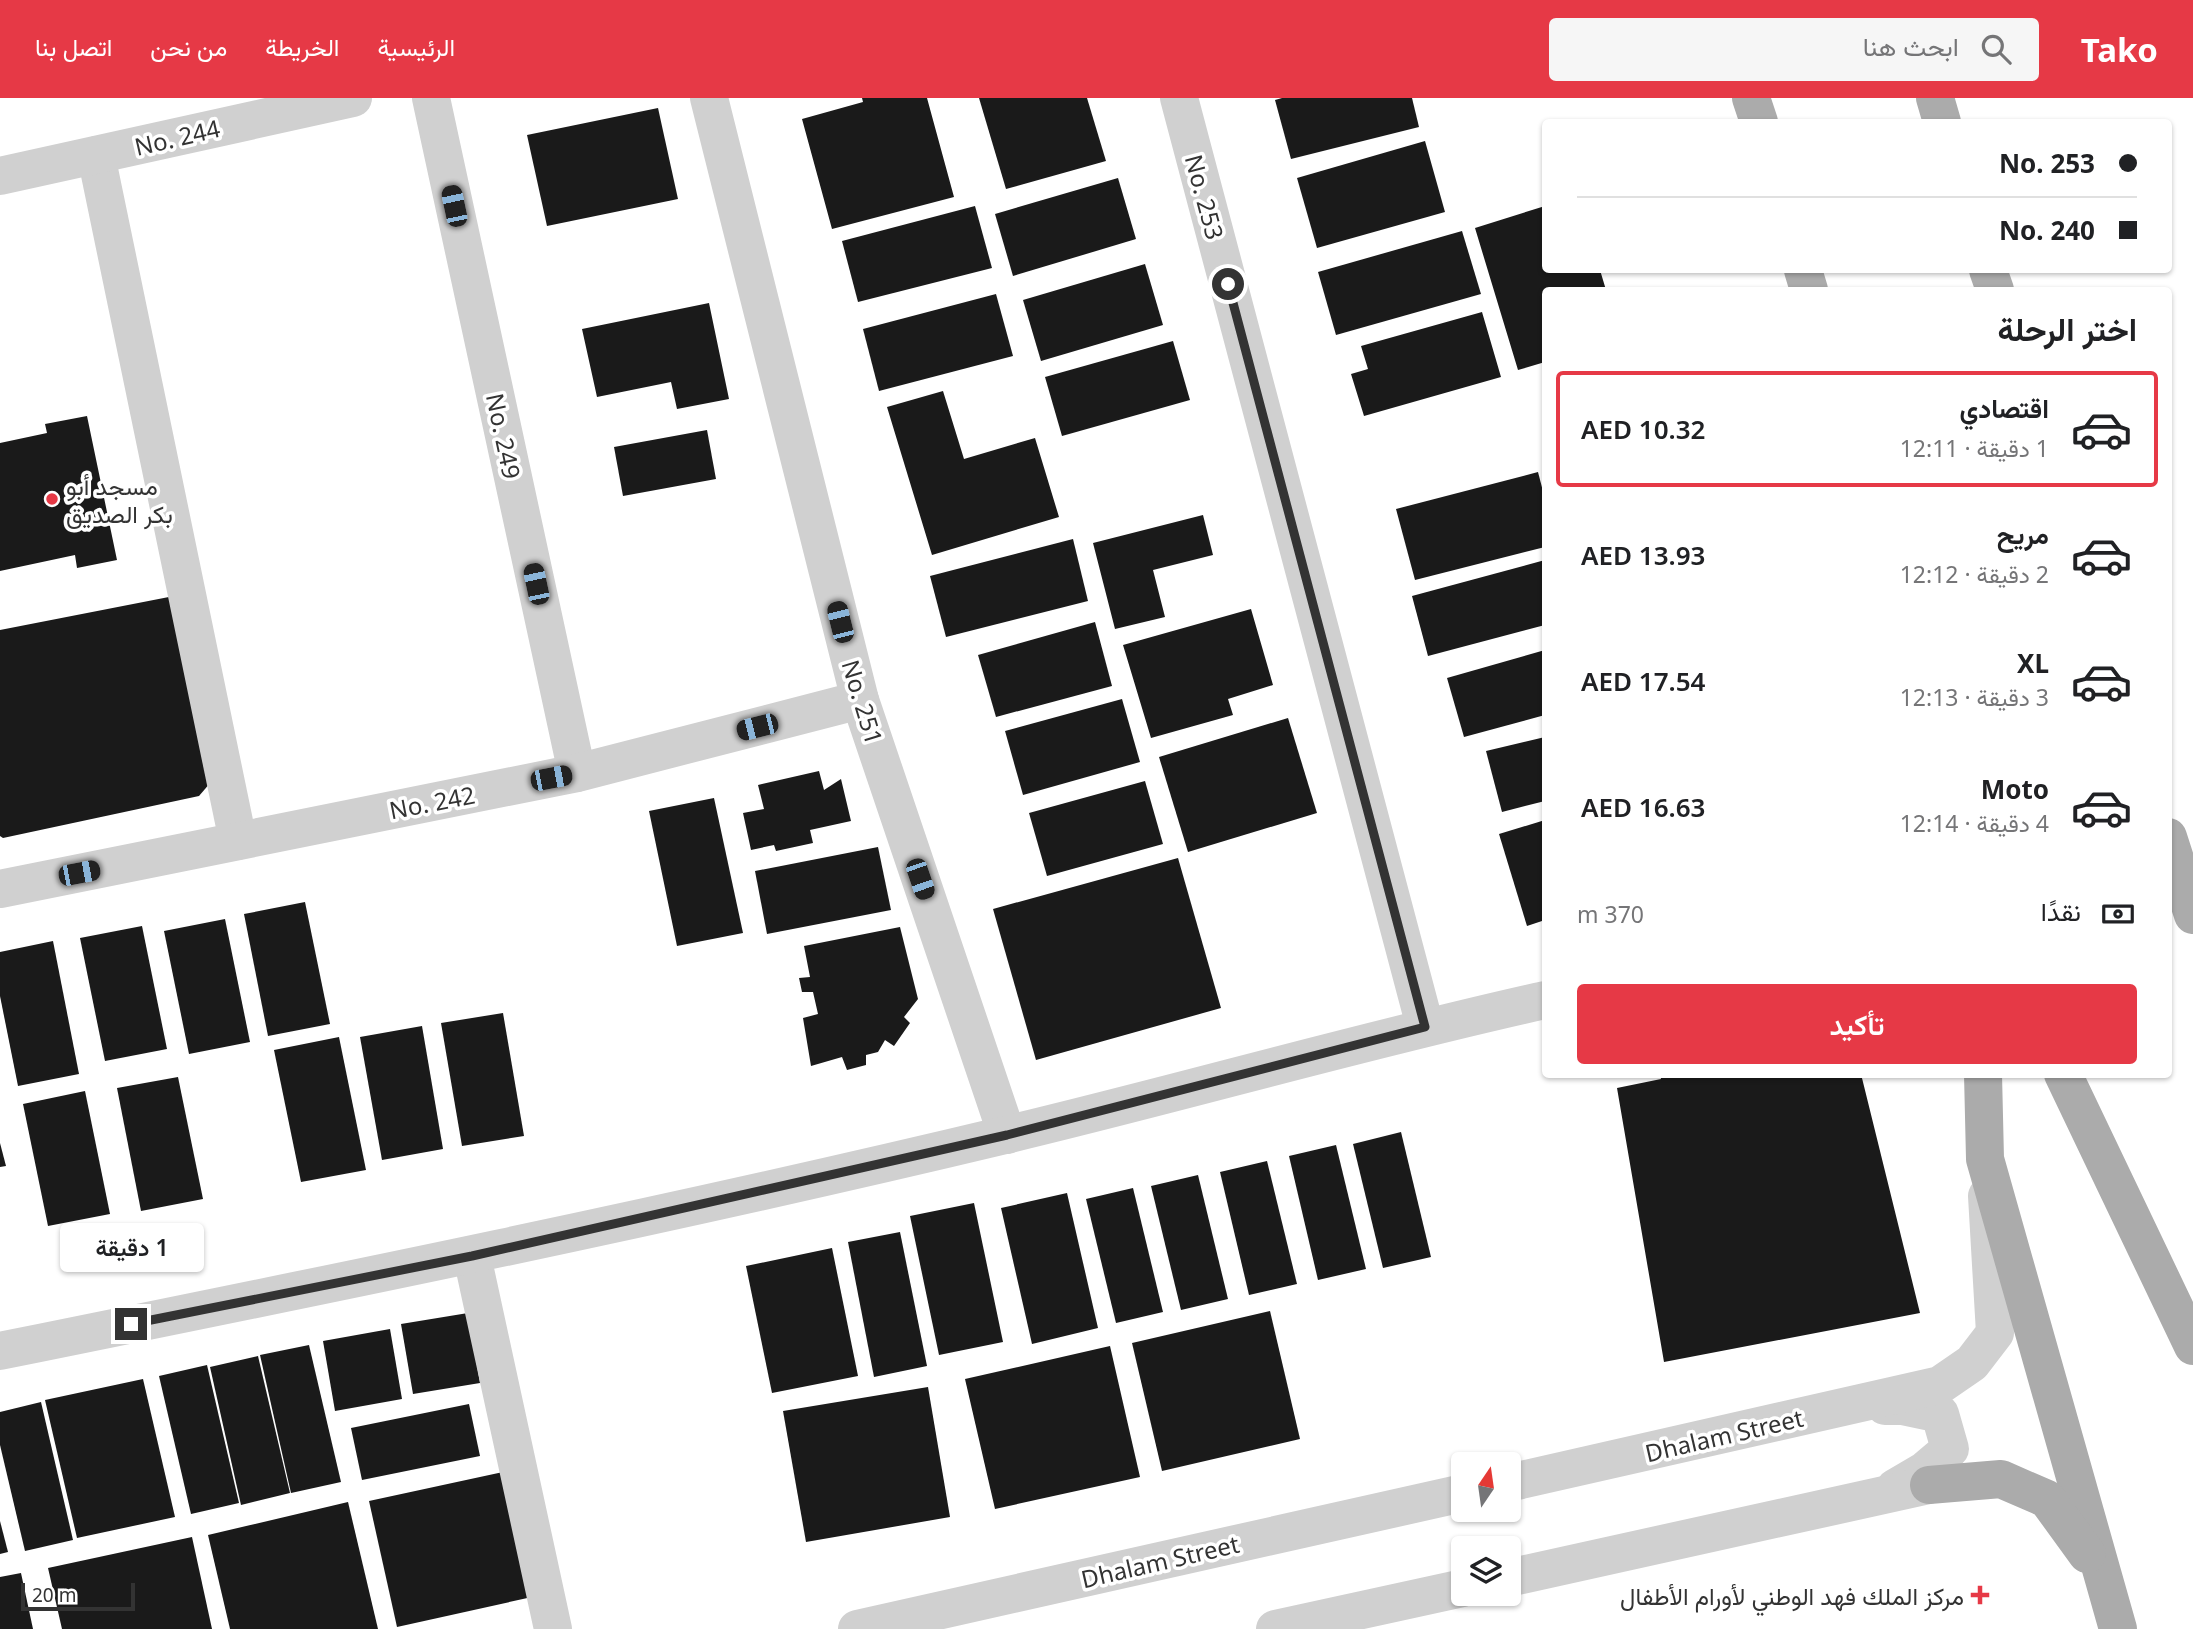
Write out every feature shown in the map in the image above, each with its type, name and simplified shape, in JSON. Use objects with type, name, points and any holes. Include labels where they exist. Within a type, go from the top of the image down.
[{"type":"main road","points":[[1751,98],[1758,119]]},
{"type":"main road","points":[[1935,98],[1941,119]]},
{"type":"main road","points":[[2172,849],[2193,915]]},
{"type":"main road","points":[[1983,1078],[1985,1159],[2118,1629]]},
{"type":"main road","points":[[2065,1078],[2193,1346]]},
{"type":"main road","points":[[1929,1485],[2001,1479],[2047,1499],[2101,1573]]},
{"type":"street","name":"No. 244","points":[[0,176],[96,155],[208,114],[353,98]]},
{"type":"street","name":"No. 249","points":[[431,98],[577,773]]},
{"type":"street","name":"No. 251","points":[[709,98],[860,700],[1007,1135]]},
{"type":"street","name":"No. 253","points":[[1179,98],[1425,1027]]},
{"type":"street","points":[[96,155],[238,841]]},
{"type":"street","name":"No. 242","points":[[0,889],[577,773],[860,700]]},
{"type":"street","points":[[0,1351],[472,1256],[1007,1135],[1425,1027],[1542,1001]]},
{"type":"street","name":"Dhalam Street","points":[[1521,1480],[1940,1385],[1972,1363],[1995,1333],[1985,1159]]},
{"type":"street","points":[[472,1256],[553,1629]]},
{"type":"street","points":[[1846,1408],[1902,1406],[1940,1414],[1950,1450],[1924,1471],[1881,1496]]},
{"type":"street","points":[[1521,1575],[1929,1485]]},
{"type":"street","name":"Dhalam Street","points":[[857,1629],[1451,1496]]},
{"type":"street","points":[[1275,1629],[1451,1591]]},
{"type":"building","points":[[862,98],[927,98],[954,197],[832,229],[802,119],[863,102]]},
{"type":"building","points":[[979,98],[1087,98],[1106,161],[1006,189]]},
{"type":"building","points":[[1412,98],[1419,127],[1291,159],[1275,100]]},
{"type":"building","points":[[658,108],[678,199],[547,226],[527,135]]},
{"type":"building","points":[[1425,141],[1445,212],[1317,248],[1297,178]]},
{"type":"building","points":[[1118,178],[1136,239],[1013,276],[995,214]]},
{"type":"building","points":[[975,206],[992,268],[858,302],[842,241]]},
{"type":"building","points":[[1542,207],[1542,273],[1601,273],[1605,287],[1542,287],[1542,363],[1518,370],[1475,228]]},
{"type":"building","points":[[1462,231],[1481,294],[1336,335],[1318,272]]},
{"type":"building","points":[[1145,264],[1163,325],[1041,361],[1023,300]]},
{"type":"building","points":[[996,294],[1013,356],[879,391],[863,329]]},
{"type":"building","points":[[709,303],[729,399],[677,409],[671,382],[597,397],[582,329]]},
{"type":"building","points":[[1482,312],[1501,377],[1364,416],[1351,374],[1368,369],[1361,346]]},
{"type":"building","points":[[1173,341],[1190,400],[1062,436],[1045,377]]},
{"type":"building","points":[[943,391],[964,459],[1035,438],[1059,517],[932,555],[887,407]]},
{"type":"building","name":"مسجد أبو بكر الصديق","points":[[87,416],[117,560],[77,568],[75,555],[0,571],[0,443],[47,433],[45,424]]},
{"type":"building","points":[[707,430],[716,479],[623,496],[614,447]]},
{"type":"building","points":[[1538,472],[1542,487],[1542,548],[1415,580],[1396,509]]},
{"type":"building","points":[[1203,515],[1213,555],[1153,570],[1165,617],[1115,629],[1093,543]]},
{"type":"building","points":[[1073,539],[1088,601],[946,637],[930,576]]},
{"type":"building","points":[[1542,561],[1542,626],[1428,656],[1412,596]]},
{"type":"building","points":[[174,596],[211,782],[199,796],[3,838],[0,836],[0,630]]},
{"type":"building","points":[[1251,609],[1273,685],[1228,699],[1233,715],[1151,738],[1123,645]]},
{"type":"building","points":[[1095,622],[1112,686],[996,717],[978,655]]},
{"type":"building","points":[[1542,651],[1542,716],[1464,737],[1447,678]]},
{"type":"building","points":[[1122,699],[1140,762],[1023,795],[1005,731]]},
{"type":"building","points":[[1288,718],[1317,813],[1188,852],[1159,757]]},
{"type":"building","points":[[1542,738],[1542,802],[1502,812],[1486,751]]},
{"type":"building","points":[[819,771],[824,790],[841,779],[851,821],[810,830],[813,843],[776,851],[774,845],[751,850],[743,813],[764,809],[758,785]]},
{"type":"building","points":[[1145,781],[1163,844],[1047,876],[1029,813]]},
{"type":"building","points":[[714,798],[743,933],[677,946],[649,811]]},
{"type":"building","points":[[1542,821],[1542,921],[1527,926],[1499,834]]},
{"type":"building","points":[[878,847],[891,910],[767,934],[755,871]]},
{"type":"building","points":[[1178,858],[1221,1008],[1036,1060],[993,909]]},
{"type":"building","points":[[305,902],[330,1024],[268,1036],[244,914]]},
{"type":"building","points":[[225,919],[250,1042],[189,1054],[164,931]]},
{"type":"building","points":[[142,926],[167,1049],[105,1061],[80,938]]},
{"type":"building","points":[[900,927],[918,999],[904,1017],[910,1023],[894,1046],[885,1040],[878,1052],[866,1055],[866,1065],[847,1070],[842,1057],[811,1066],[803,1018],[818,1014],[813,992],[802,992],[799,978],[810,977],[804,946]]},
{"type":"building","points":[[53,941],[79,1074],[18,1086],[0,996],[0,952]]},
{"type":"building","points":[[503,1013],[524,1136],[462,1146],[441,1023]]},
{"type":"building","points":[[422,1026],[443,1149],[382,1160],[360,1037]]},
{"type":"building","points":[[339,1037],[366,1170],[301,1182],[274,1050]]},
{"type":"building","points":[[178,1077],[203,1199],[141,1211],[117,1088]]},
{"type":"building","points":[[1862,1078],[1920,1313],[1664,1362],[1617,1088],[1661,1079]]},
{"type":"building","points":[[85,1091],[110,1214],[48,1226],[23,1104]]},
{"type":"building","points":[[1401,1132],[1431,1257],[1383,1268],[1353,1144]]},
{"type":"building","points":[[0,1143],[6,1166],[0,1167]]},
{"type":"building","points":[[1336,1145],[1366,1269],[1318,1280],[1289,1156]]},
{"type":"building","points":[[1267,1161],[1297,1284],[1249,1295],[1220,1172]]},
{"type":"building","points":[[1198,1175],[1228,1299],[1181,1310],[1151,1186]]},
{"type":"building","points":[[1133,1188],[1163,1312],[1116,1323],[1086,1199]]},
{"type":"building","points":[[1067,1193],[1098,1328],[1032,1344],[1001,1208]]},
{"type":"building","points":[[974,1203],[1003,1342],[939,1355],[910,1216]]},
{"type":"building","points":[[900,1232],[927,1366],[874,1377],[848,1242]]},
{"type":"building","points":[[832,1248],[858,1376],[772,1393],[746,1266]]},
{"type":"building","points":[[1270,1311],[1300,1439],[1162,1471],[1132,1343]]},
{"type":"building","points":[[468,1313],[480,1383],[413,1394],[401,1324]]},
{"type":"building","points":[[390,1329],[402,1399],[335,1411],[323,1341]]},
{"type":"building","points":[[309,1345],[341,1482],[291,1493],[260,1355]]},
{"type":"building","points":[[1110,1346],[1140,1477],[995,1509],[965,1379]]},
{"type":"building","points":[[258,1356],[290,1493],[241,1505],[210,1367]]},
{"type":"building","points":[[207,1365],[239,1503],[191,1514],[159,1376]]},
{"type":"building","points":[[143,1379],[175,1517],[77,1538],[45,1400]]},
{"type":"building","points":[[928,1387],[950,1517],[806,1542],[783,1411]]},
{"type":"building","points":[[41,1402],[73,1540],[25,1551],[0,1445],[0,1412]]},
{"type":"building","points":[[469,1404],[480,1456],[362,1480],[351,1428]]},
{"type":"building","points":[[512,1470],[541,1595],[397,1627],[369,1501]]},
{"type":"building","points":[[348,1502],[378,1629],[230,1629],[208,1535]]},
{"type":"building","points":[[0,1521],[8,1552],[0,1554]]},
{"type":"building","points":[[192,1537],[212,1629],[62,1629],[48,1568]]},
{"type":"building","points":[[21,1573],[33,1629],[0,1629],[0,1577]]},
{"type":"place","name":"مسجد أبو بكر الصديق","points":[[52,499]]},
{"type":"place","name":"مركز الملك فهد الوطني لأورام الأطفال","points":[[1980,1595]]},
{"type":"route","points":[[131,1324],[472,1256],[1007,1135],[1425,1027],[1228,284]]}]
